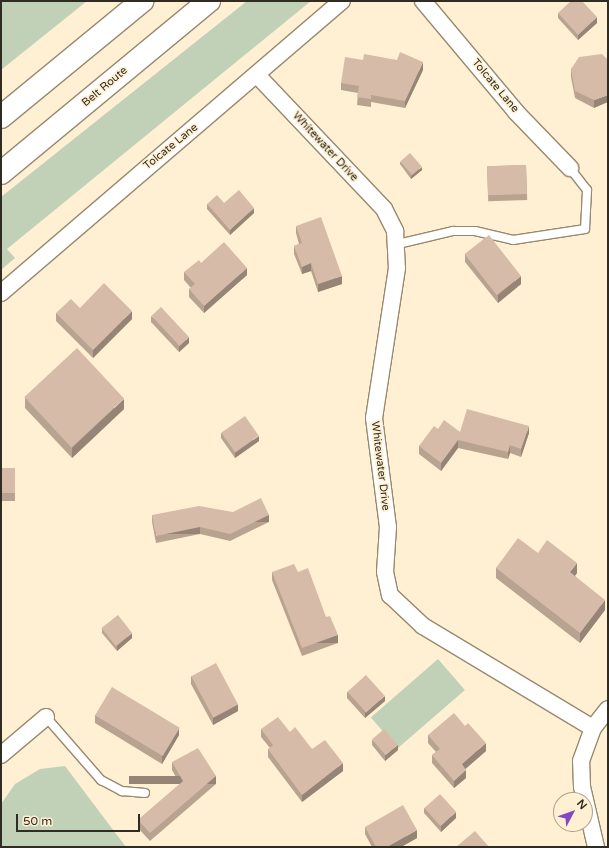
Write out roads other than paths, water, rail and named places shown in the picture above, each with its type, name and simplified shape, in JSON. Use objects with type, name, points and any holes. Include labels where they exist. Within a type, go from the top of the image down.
[{"type":"highway","points":[[1,117],[142,1]]},
{"type":"highway","name":"Belt Route","points":[[1,173],[209,1]]},
{"type":"street","name":"Tolcate Lane","points":[[1,293],[342,1]]},
{"type":"street","name":"Tolcate Lane","points":[[423,1],[516,112],[570,168]]},
{"type":"street","name":"Whitewater Drive","points":[[257,75],[384,209],[393,224],[398,244],[397,268],[374,418],[388,526],[385,572],[390,595],[404,612],[423,626],[593,728]]},
{"type":"street","points":[[596,847],[580,774],[582,749],[593,728],[608,709]]},
{"type":"street","points":[[1,755],[46,717]]},
{"type":"lane","points":[[398,244],[453,231],[475,231],[513,240],[585,229],[587,190],[570,168]]},
{"type":"lane","points":[[46,717],[101,780],[122,790],[145,793]]}]
